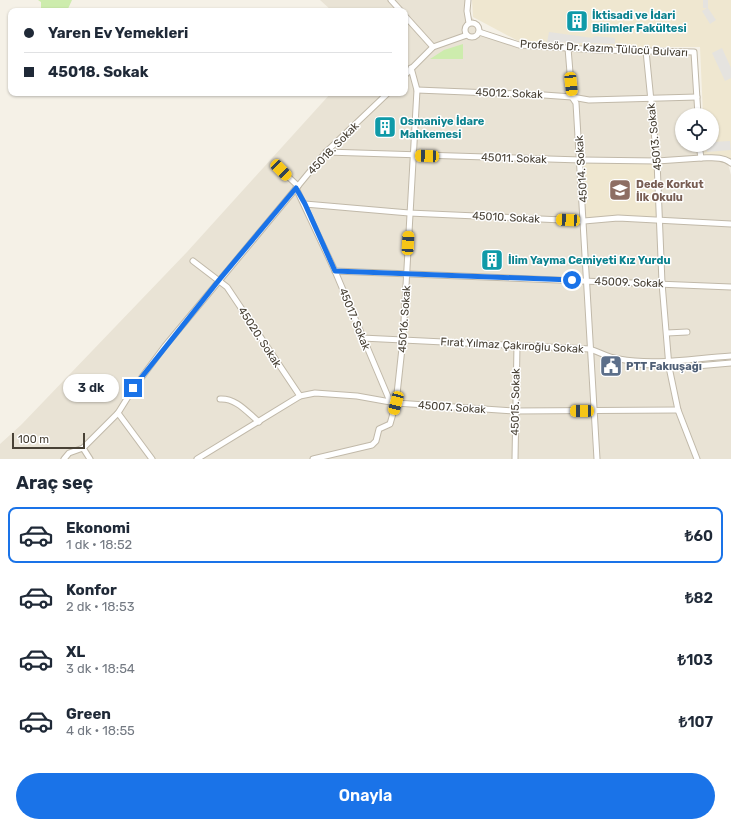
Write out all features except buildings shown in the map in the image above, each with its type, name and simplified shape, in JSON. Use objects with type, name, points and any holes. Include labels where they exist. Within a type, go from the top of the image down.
[{"type":"street","points":[[391,0],[398,8]]},
{"type":"street","points":[[468,0],[467,10],[469,23]]},
{"type":"street","points":[[408,19],[433,47]]},
{"type":"street","points":[[408,72],[433,47],[466,35],[473,37],[478,32],[478,25],[469,23],[464,28],[466,35]]},
{"type":"street","name":"Profesör Dr. Kazım Tülücü Bulvarı","points":[[478,32],[519,45],[694,52],[698,108]]},
{"type":"street","name":"45014. Sokak","points":[[568,48],[572,96],[576,103],[581,160],[590,348],[592,355],[596,410],[597,459]]},
{"type":"street","name":"45013. Sokak","points":[[646,51],[657,161],[662,283],[669,364],[678,410],[697,459]]},
{"type":"street","name":"45016. Sokak","points":[[313,459],[372,444],[376,441],[379,429],[390,424],[396,403],[403,339],[412,155],[417,90],[411,68]]},
{"type":"street","name":"45012. Sokak","points":[[417,90],[572,96],[579,99],[589,100],[697,97]]},
{"type":"street","name":"45018. Sokak","points":[[64,459],[69,453],[83,448],[118,413],[133,388],[219,280],[326,152],[385,96]]},
{"type":"street","name":"45011. Sokak","points":[[326,152],[581,160],[657,161],[701,158]]},
{"type":"street","points":[[701,152],[701,158],[720,158],[731,163]]},
{"type":"street","name":"45017. Sokak","points":[[281,170],[297,187],[335,271],[389,399],[396,403]]},
{"type":"street","name":"45010. Sokak","points":[[305,204],[409,213],[584,221],[618,218],[731,224]]},
{"type":"street","name":"45020. Sokak","points":[[193,261],[219,280],[227,288],[300,396]]},
{"type":"street","name":"45009. Sokak","points":[[335,271],[662,283],[731,287]]},
{"type":"street","points":[[667,333],[687,332]]},
{"type":"street","name":"Fırat Yılmaz Çakıroğlu Sokak","points":[[362,338],[590,348],[618,359],[685,367],[731,363]]},
{"type":"street","name":"45015. Sokak","points":[[515,459],[514,411],[517,345]]},
{"type":"street","name":"Fırat Yılmaz Çakıroğlu Sokak","points":[[592,355],[612,361],[669,364],[731,356]]},
{"type":"street","name":"45007. Sokak","points":[[197,459],[300,396],[315,393],[357,396],[396,403],[514,411],[678,410]]},
{"type":"street","points":[[220,399],[227,398],[236,403],[258,422]]},
{"type":"street","points":[[118,413],[152,459]]},
{"type":"street","points":[[83,448],[90,459]]},
{"type":"shaded area","points":[[320,0],[468,0],[467,11],[482,30],[519,45],[586,49],[646,47],[694,52],[698,108],[675,108],[675,152],[701,152],[701,158],[727,160],[731,175],[731,459],[0,459],[0,444],[21,425],[187,252],[328,96],[408,96],[408,8],[329,8]]},
{"type":"shaded area","points":[[472,0],[731,0],[731,160],[728,158],[704,154],[704,152],[719,152],[719,108],[703,108],[700,47],[595,47],[520,42],[473,17]]},
{"type":"shaded area","points":[[703,0],[708,0],[708,8],[716,20],[710,24],[702,11],[707,8],[703,8]]},
{"type":"shaded area","points":[[549,32],[593,38],[594,36],[615,38],[615,44],[547,42]]},
{"type":"shaded area","points":[[722,48],[731,68],[731,78],[725,81],[712,53]]},
{"type":"shaded area","points":[[730,141],[731,150],[719,151],[719,142]]},
{"type":"shaded area","name":"Dede Korkut İlk Okulu","points":[[581,160],[657,161],[660,220],[618,218],[584,221]]},
{"type":"green space","points":[[38,0],[72,0],[68,8],[41,8],[41,2]]},
{"type":"green space","points":[[463,44],[463,59],[430,59],[444,50]]},
{"type":"place","name":"İktisadi ve İdari Bilimler Fakültesi","points":[[577,21]]},
{"type":"place","name":"Osmaniye İdare Mahkemesi","points":[[385,127]]},
{"type":"place","name":"Dede Korkut İlk Okulu","points":[[620,190]]},
{"type":"place","name":"İlim Yayma Cemiyeti Kız Yurdu","points":[[492,260]]},
{"type":"place","name":"PTT Fakıuşağı","points":[[611,366]]},
{"type":"route","points":[[133,388],[165,346],[296,188],[305,204],[335,271],[572,280]]}]
